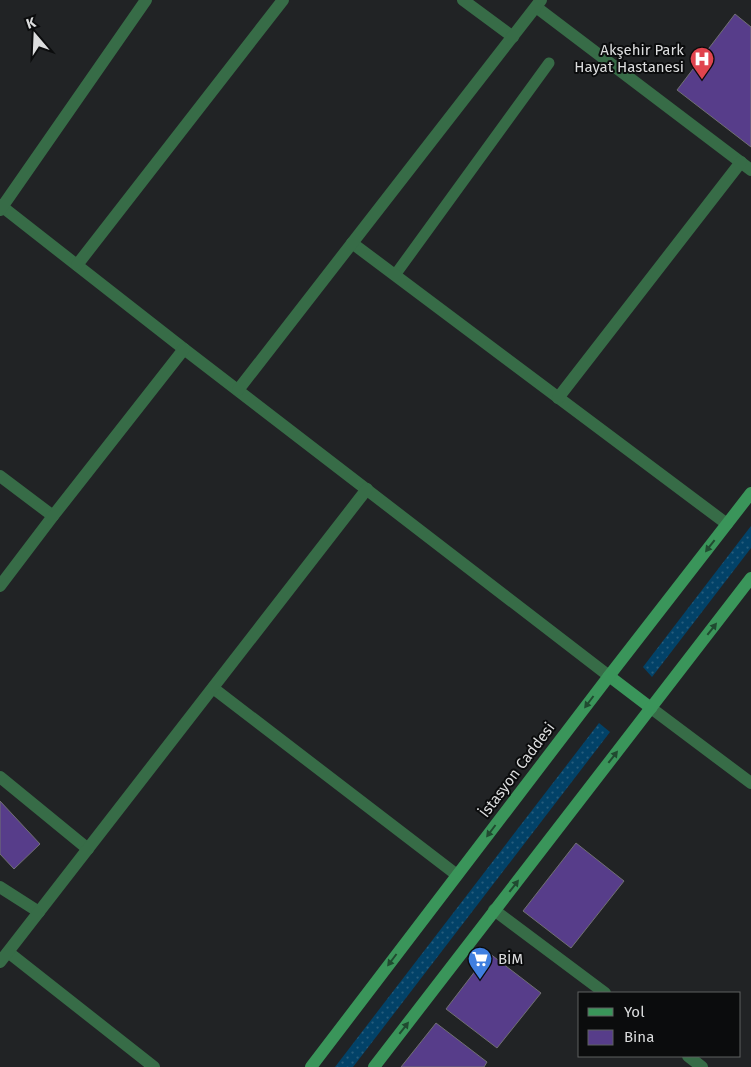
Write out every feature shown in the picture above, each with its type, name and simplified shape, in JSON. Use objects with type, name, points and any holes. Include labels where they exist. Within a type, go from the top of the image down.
[{"type":"main road","name":"İstasyon Caddesi","points":[[311,1067],[751,493]]},
{"type":"main road","points":[[374,1067],[751,578]]},
{"type":"main road","points":[[609,676],[651,708]]},
{"type":"street","points":[[146,0],[1,207],[609,676]]},
{"type":"street","points":[[78,265],[283,0]]},
{"type":"street","points":[[463,0],[513,37]]},
{"type":"street","points":[[238,390],[539,3],[746,166],[558,398]]},
{"type":"street","points":[[352,243],[727,524]]},
{"type":"street","points":[[0,586],[52,516],[184,349]]},
{"type":"street","points":[[0,476],[52,516]]},
{"type":"street","points":[[154,1067],[4,957],[367,489]]},
{"type":"street","points":[[213,688],[458,875]]},
{"type":"street","points":[[651,708],[751,783]]},
{"type":"street","points":[[0,777],[88,849]]},
{"type":"street","points":[[0,887],[39,912]]},
{"type":"street","points":[[494,910],[603,992]]},
{"type":"lane","points":[[395,275],[549,63]]},
{"type":"shaded area","points":[[751,526],[751,548],[652,677],[643,667]]},
{"type":"shaded area","points":[[599,723],[610,732],[353,1067],[335,1067]]},
{"type":"building","points":[[735,14],[751,27],[751,147],[677,90]]},
{"type":"building","points":[[0,801],[40,844],[14,869],[0,854]]},
{"type":"building","points":[[576,843],[624,881],[571,948],[523,911]]},
{"type":"building","points":[[489,953],[541,993],[497,1048],[446,1009]]},
{"type":"building","points":[[436,1023],[487,1062],[484,1067],[401,1067]]},
{"type":"place","name":"Akşehir Park Hayat Hastanesi","points":[[702,80]]},
{"type":"place","name":"BİM","points":[[480,980]]}]
